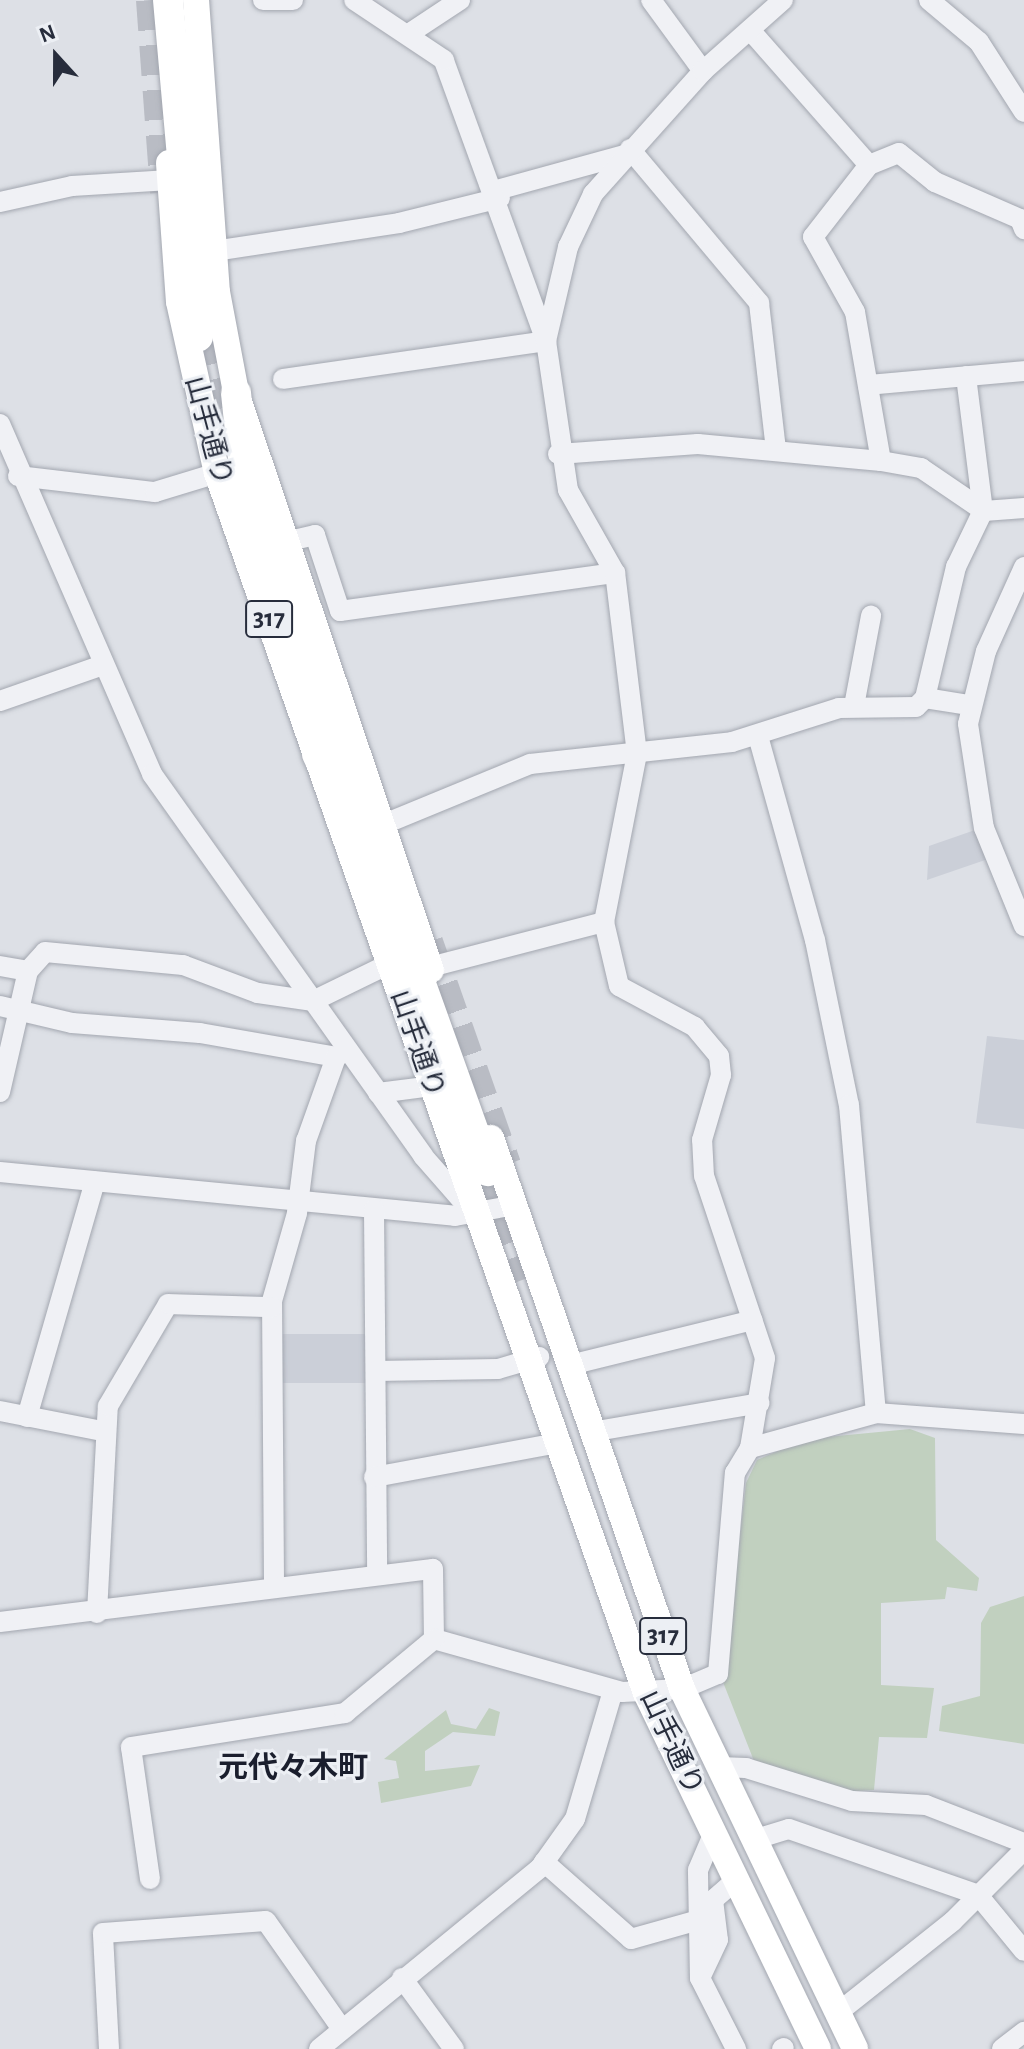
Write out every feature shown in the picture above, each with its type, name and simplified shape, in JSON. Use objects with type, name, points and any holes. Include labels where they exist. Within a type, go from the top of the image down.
[{"type":"highway","points":[[168,0],[182,90],[204,335]]},
{"type":"highway","points":[[180,0],[182,90]]},
{"type":"highway","points":[[236,393],[247,498],[482,1173],[379,895],[317,754]]},
{"type":"main road","name":"山手通り","points":[[156,0],[170,180],[191,374],[217,473],[477,1217],[534,1359],[555,1433],[646,1693],[818,2049]]},
{"type":"main road","name":"山手通り","points":[[196,0],[217,292],[236,393],[430,967],[682,1689],[840,2011],[855,2049]]},
{"type":"main road","points":[[191,374],[214,369],[219,359],[217,292]]},
{"type":"main road","points":[[534,1359],[515,1286],[528,1276],[542,1281]]},
{"type":"main road","points":[[620,1511],[628,1575],[644,1620],[636,1631],[621,1625]]},
{"type":"street","points":[[263,0],[293,0]]},
{"type":"street","points":[[354,0],[410,33],[444,60],[498,194],[546,341],[558,454],[568,490],[615,573],[637,754],[604,922],[619,986],[691,1024],[719,1056],[721,1075],[702,1140],[704,1176],[765,1358],[760,1403],[750,1448],[735,1473],[718,1674],[682,1689],[646,1693],[613,1691],[434,1639]]},
{"type":"street","points":[[410,33],[460,0]]},
{"type":"street","points":[[651,0],[703,71]]},
{"type":"street","points":[[546,341],[577,219],[627,152],[703,71],[783,0]]},
{"type":"street","points":[[929,0],[979,42],[1024,112]]},
{"type":"street","points":[[750,30],[869,165]]},
{"type":"street","points":[[214,251],[399,223],[627,152]]},
{"type":"street","points":[[627,152],[759,303],[776,450]]},
{"type":"street","points":[[881,461],[855,312],[813,237],[869,165],[899,153],[935,182],[1020,219],[1024,229]]},
{"type":"street","points":[[0,202],[72,186],[170,180]]},
{"type":"street","points":[[283,379],[546,341]]},
{"type":"street","points":[[868,385],[1024,371]]},
{"type":"street","points":[[382,825],[530,764],[637,754],[758,736],[854,706],[916,707],[925,698],[956,567],[983,511],[966,376]]},
{"type":"street","points":[[0,424],[10,468],[100,666],[176,813],[313,1001],[342,1053],[477,1217]]},
{"type":"street","points":[[558,454],[698,444],[881,461],[921,468],[983,511],[1024,508]]},
{"type":"street","points":[[10,468],[155,492],[217,473]]},
{"type":"street","points":[[285,542],[315,535],[340,611],[615,573]]},
{"type":"street","points":[[1024,567],[969,705],[984,828],[1019,898],[1024,926]]},
{"type":"street","points":[[854,706],[871,616]]},
{"type":"street","points":[[0,701],[100,666]]},
{"type":"street","points":[[925,698],[969,705]]},
{"type":"street","points":[[758,736],[812,926],[849,1105],[876,1413]]},
{"type":"street","points":[[430,967],[604,922]]},
{"type":"street","points":[[0,1092],[23,1011],[28,971],[45,952],[183,965],[258,993],[313,1001],[389,964]]},
{"type":"street","points":[[0,966],[28,971]]},
{"type":"street","points":[[0,1006],[342,1053]]},
{"type":"street","points":[[274,1583],[272,1307],[298,1201],[306,1141],[342,1053]]},
{"type":"street","points":[[378,1093],[432,1086]]},
{"type":"street","points":[[0,1172],[477,1217],[515,1205]]},
{"type":"street","points":[[27,1417],[95,1182]]},
{"type":"street","points":[[374,1209],[377,1573]]},
{"type":"street","points":[[97,1613],[104,1413],[168,1304],[272,1307]]},
{"type":"street","points":[[570,1365],[753,1320]]},
{"type":"street","points":[[376,1371],[498,1369],[534,1359]]},
{"type":"street","points":[[591,1432],[760,1403]]},
{"type":"street","points":[[0,1411],[102,1431]]},
{"type":"street","points":[[750,1448],[876,1413],[1024,1424]]},
{"type":"street","points":[[374,1477],[555,1433]]},
{"type":"street","points":[[0,1622],[97,1613],[274,1583],[433,1569],[434,1639]]},
{"type":"street","points":[[150,1879],[131,1747],[345,1713],[434,1639]]},
{"type":"street","points":[[319,2049],[544,1862],[575,1819],[613,1691]]},
{"type":"street","points":[[719,1767],[746,1768],[852,1801],[949,1811],[1024,1843]]},
{"type":"street","points":[[756,1839],[789,1829],[978,1895],[1024,1951]]},
{"type":"street","points":[[713,1834],[698,1870],[695,1921],[700,1978],[736,2049]]},
{"type":"street","points":[[840,2011],[978,1895],[1024,1850]]},
{"type":"street","points":[[544,1862],[631,1939],[695,1921]]},
{"type":"street","points":[[700,1978],[718,1940],[713,1900],[736,1880]]},
{"type":"street","points":[[109,2049],[103,1933],[266,1921],[342,2029]]},
{"type":"street","points":[[402,1978],[454,2049]]},
{"type":"street","points":[[1002,2049],[1024,2032]]},
{"type":"shaded area","points":[[978,829],[988,859],[927,880],[929,846]]},
{"type":"shaded area","points":[[987,1036],[1024,1040],[1024,1129],[976,1123]]},
{"type":"shaded area","points":[[279,1334],[369,1334],[369,1383],[279,1383]]},
{"type":"green space","points":[[910,1429],[935,1438],[936,1540],[979,1578],[977,1591],[947,1587],[945,1599],[881,1603],[881,1685],[934,1688],[927,1738],[879,1737],[874,1790],[839,1792],[754,1761],[723,1682],[746,1483],[757,1460],[806,1439]]},
{"type":"green space","points":[[1024,1596],[1024,1744],[939,1731],[942,1706],[980,1696],[981,1623],[990,1607]]},
{"type":"green space","points":[[489,1708],[500,1712],[495,1736],[453,1732],[425,1751],[425,1771],[480,1765],[471,1786],[381,1803],[378,1782],[399,1778],[396,1761],[384,1759],[446,1710],[451,1724],[476,1729]]},
{"type":"tunnel","points":[[151,0],[165,192]]},
{"type":"tunnel","points":[[209,334],[235,433]]},
{"type":"tunnel","points":[[428,942],[506,1165]]},
{"type":"tunnel","points":[[488,1171],[529,1277]]},
{"type":"district","name":"元代々木町","points":[[293,1768]]}]
